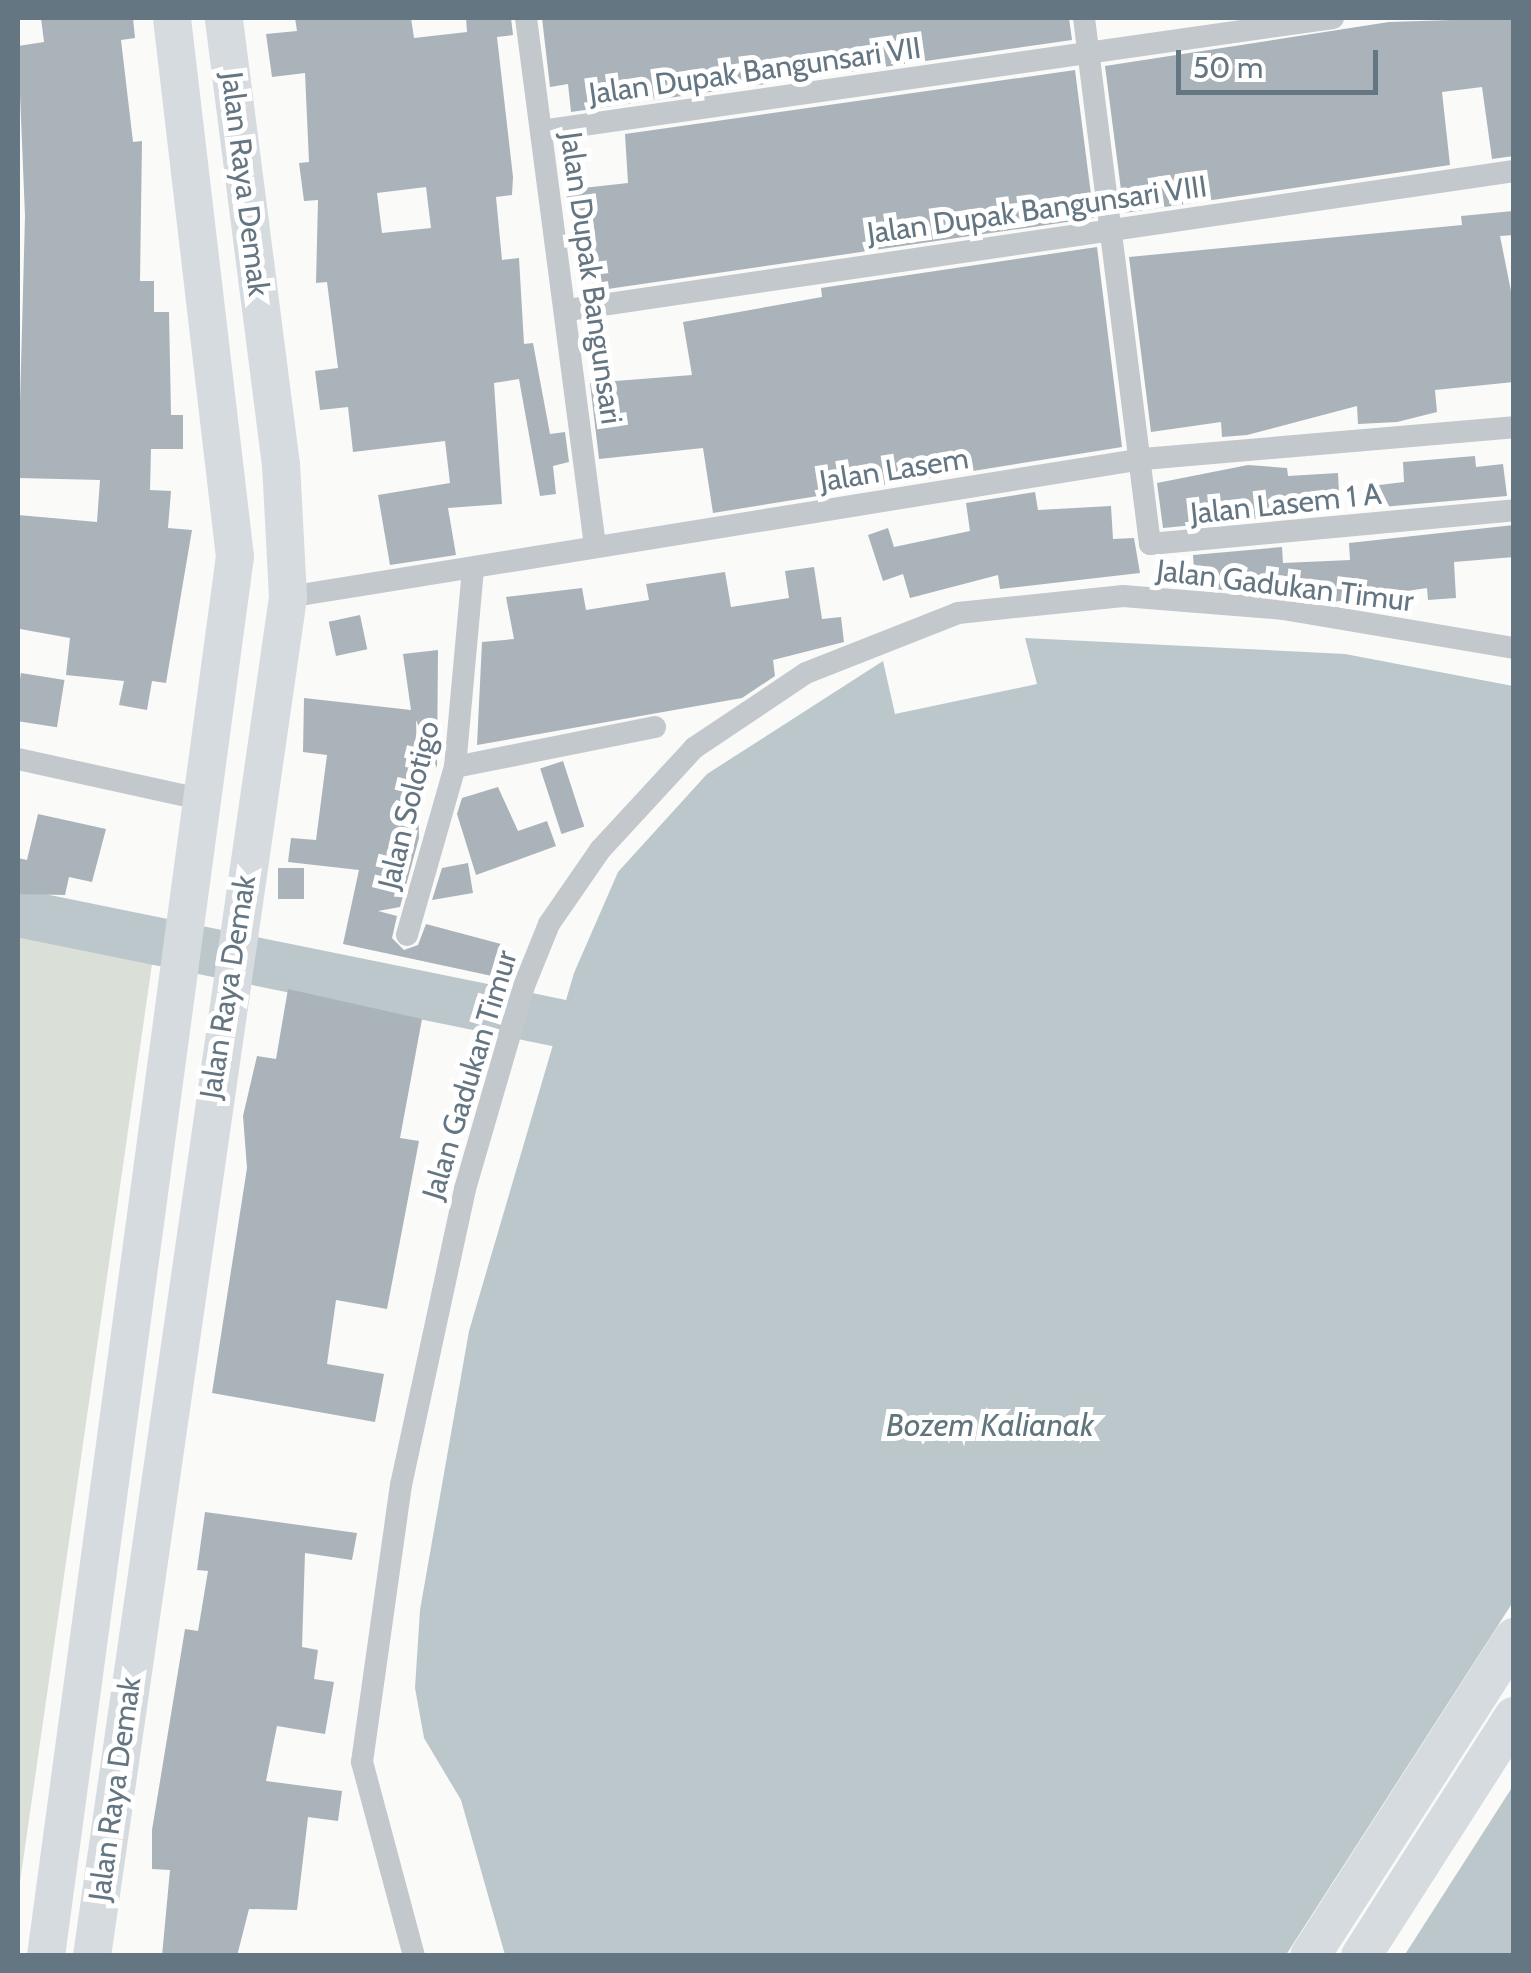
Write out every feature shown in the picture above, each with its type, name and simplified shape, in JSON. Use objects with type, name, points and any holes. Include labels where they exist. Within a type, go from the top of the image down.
[{"type":"highway","name":"Jalan Raya Demak","points":[[46,1956],[191,909],[235,557],[172,18]]},
{"type":"highway","name":"Jalan Raya Demak","points":[[92,1956],[200,1161],[234,981],[288,597],[281,465],[224,18]]},
{"type":"highway","points":[[157,1154],[176,1168],[200,1161]]},
{"type":"highway","points":[[152,1194],[175,1187],[195,1200]]},
{"type":"highway","points":[[1310,1956],[1514,1638]]},
{"type":"highway","points":[[1361,1956],[1514,1717]]},
{"type":"street","name":"Jalan Dupak Bangunsari","points":[[526,18],[568,310],[595,546]]},
{"type":"street","points":[[1084,18],[1143,459]]},
{"type":"street","name":"Jalan Dupak Bangunsari VII","points":[[541,132],[1333,18]]},
{"type":"street","name":"Jalan Dupak Bangunsari VIII","points":[[568,310],[1514,171]]},
{"type":"street","name":"Jalan Lasem","points":[[288,597],[1143,459],[1514,428]]},
{"type":"street","name":"Jalan Lasem 1 A","points":[[1143,459],[1152,546],[1514,510]]},
{"type":"street","name":"Jalan Solotigo","points":[[407,935],[455,767],[473,570]]},
{"type":"street","name":"Jalan Gadukan Timur","points":[[414,1956],[361,1734],[422,1372],[505,1052],[524,986],[549,924],[600,850],[694,748],[806,673],[902,628],[1024,603],[1123,596],[1283,609],[1514,648]]},
{"type":"street","points":[[455,767],[655,727]]},
{"type":"street","points":[[18,759],[204,800]]},
{"type":"shaded area","points":[[18,935],[153,957],[18,1896]]},
{"type":"water","name":"Bozem Kalianak","points":[[1025,638],[1345,654],[1513,686],[1513,1955],[505,1955],[461,1800],[424,1738],[415,1688],[420,1610],[469,1331],[574,973],[618,872],[707,774],[883,661],[895,714],[1037,684]]},
{"type":"pier","points":[[1513,1602],[1513,1786],[1404,1956],[1286,1955]]},
{"type":"building","points":[[41,18],[133,18],[135,38],[121,40],[133,142],[142,141],[140,281],[154,281],[154,312],[169,312],[171,415],[183,415],[183,449],[151,449],[150,490],[171,491],[168,528],[192,530],[166,683],[152,681],[147,710],[119,705],[124,681],[66,675],[70,638],[20,629],[18,515],[97,522],[100,480],[18,478],[25,216],[18,46],[44,42]]},
{"type":"building","points":[[295,18],[411,18],[414,38],[467,32],[466,18],[511,18],[513,35],[497,37],[513,177],[512,195],[496,197],[502,260],[519,258],[524,344],[533,343],[550,434],[565,432],[569,462],[553,466],[556,494],[540,496],[519,379],[494,383],[502,504],[448,508],[456,555],[390,565],[378,495],[450,483],[445,441],[353,452],[348,407],[320,410],[315,371],[338,368],[327,282],[316,283],[318,200],[304,201],[299,163],[309,162],[305,73],[272,77],[266,34],[297,31]],"holes":[[[426,187],[431,228],[382,233],[377,193]]]},
{"type":"building","points":[[542,18],[1069,18],[1072,40],[571,112],[568,84],[550,87]]},
{"type":"building","points":[[1514,18],[1514,156],[1492,159],[1482,87],[1442,92],[1450,165],[1124,213],[1105,66],[1389,22]]},
{"type":"building","points":[[1075,70],[1094,218],[594,291],[591,268],[582,269],[565,190],[628,183],[625,134]]},
{"type":"building","points":[[1513,211],[1514,235],[1500,236],[1514,306],[1514,382],[1435,390],[1437,412],[1397,422],[1358,424],[1357,406],[1247,435],[1222,437],[1221,422],[1151,432],[1129,257],[1462,225],[1461,216]]},
{"type":"building","points":[[1097,247],[1122,447],[713,513],[703,448],[599,459],[590,383],[692,375],[683,322],[822,297],[821,288]]},
{"type":"building","points":[[1475,456],[1476,467],[1503,464],[1507,496],[1382,507],[1379,485],[1404,482],[1403,462]]},
{"type":"building","points":[[1248,465],[1287,468],[1288,476],[1338,473],[1340,511],[1163,528],[1157,483]]},
{"type":"building","points":[[1035,492],[1038,510],[1111,506],[1113,539],[1134,538],[1140,573],[1000,589],[998,575],[910,598],[903,574],[883,581],[868,535],[888,528],[894,547],[970,531],[966,503]]},
{"type":"building","points":[[1514,525],[1514,557],[1454,562],[1456,598],[1428,600],[1427,588],[1333,602],[1195,587],[1193,555],[1282,547],[1283,563],[1350,560],[1349,543]]},
{"type":"building","points":[[814,567],[822,619],[841,617],[844,642],[773,660],[775,676],[742,698],[477,745],[482,642],[514,639],[506,597],[582,588],[586,610],[649,600],[646,584],[725,572],[731,607],[789,598],[785,571]]},
{"type":"building","points":[[360,615],[367,649],[336,656],[329,622]]},
{"type":"building","points":[[438,650],[437,768],[416,720],[419,838],[400,907],[378,911],[397,916],[392,938],[404,950],[418,945],[426,924],[501,944],[492,976],[343,944],[359,870],[288,862],[291,838],[316,840],[327,755],[303,752],[304,698],[411,710],[403,654]]},
{"type":"building","points":[[21,673],[64,680],[57,727],[18,721]]},
{"type":"building","points":[[563,761],[584,827],[561,834],[540,768]]},
{"type":"building","points":[[498,787],[518,831],[547,821],[556,846],[476,875],[457,814],[462,798]]},
{"type":"building","points":[[38,814],[106,829],[92,882],[69,877],[65,895],[18,894],[18,858],[27,860]]},
{"type":"building","points":[[468,863],[473,893],[432,900],[442,868]]},
{"type":"building","points":[[278,868],[304,868],[304,899],[278,899]]},
{"type":"building","points":[[288,989],[422,1019],[400,1138],[419,1141],[387,1309],[336,1300],[327,1364],[384,1374],[375,1422],[212,1393],[247,1168],[243,1116],[257,1056],[276,1059]]},
{"type":"building","points":[[205,1512],[357,1533],[352,1560],[305,1553],[302,1647],[318,1650],[314,1679],[334,1682],[325,1734],[277,1726],[266,1781],[342,1791],[338,1821],[308,1817],[297,1910],[249,1909],[237,1956],[162,1956],[170,1870],[152,1869],[152,1830],[185,1629],[198,1631],[208,1571],[197,1570]]},
{"type":"waterway","points":[[18,913],[559,1023]]}]
